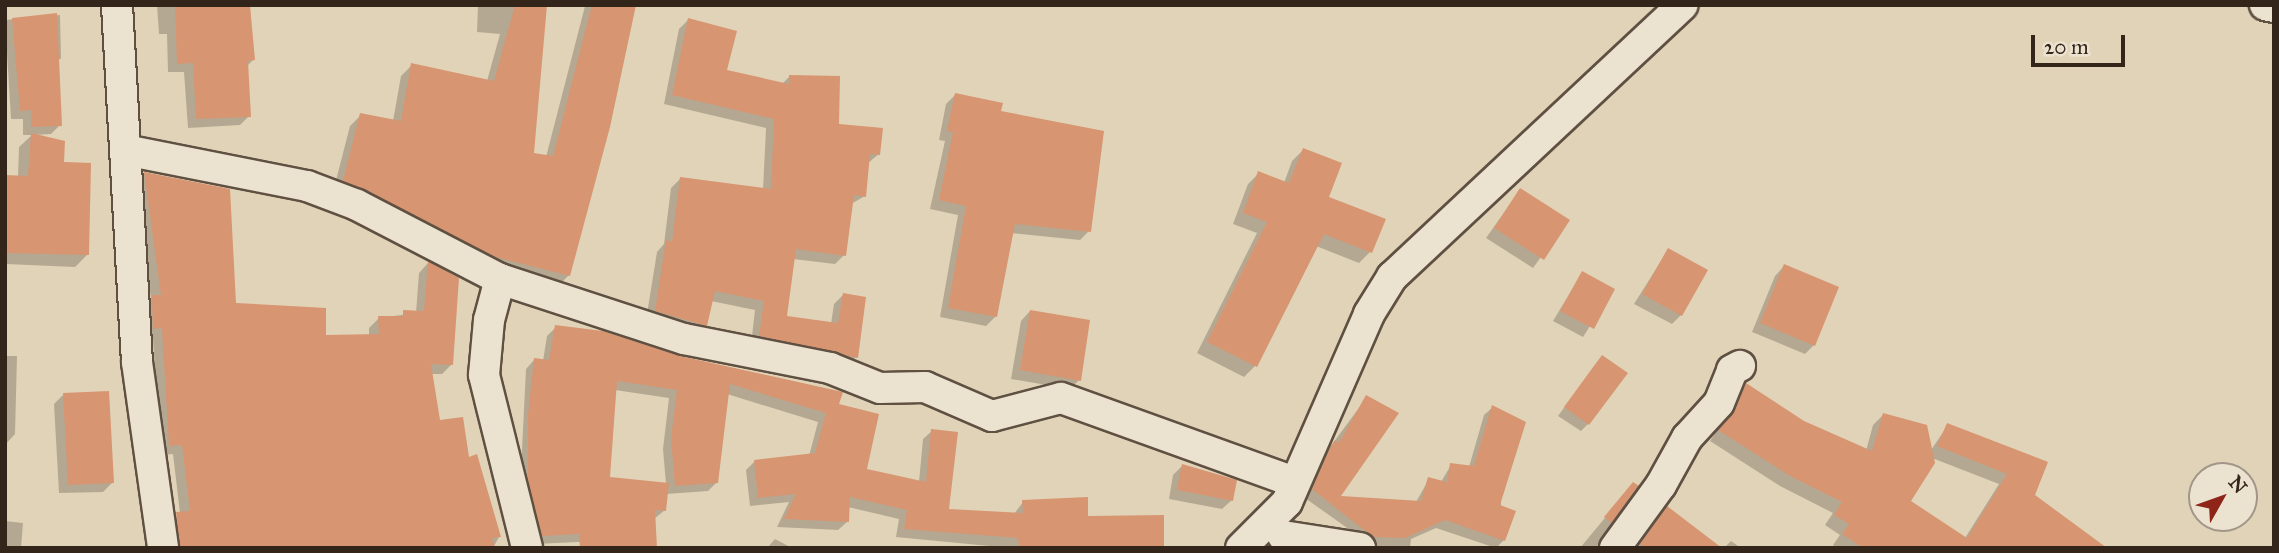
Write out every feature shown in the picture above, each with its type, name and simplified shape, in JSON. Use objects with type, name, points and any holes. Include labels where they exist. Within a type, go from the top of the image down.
[{"type":"street","points":[[117,5],[137,362],[163,548]]},
{"type":"street","points":[[1360,548],[1282,542],[1291,492],[1369,314],[1392,276],[1683,5]]},
{"type":"street","points":[[2264,5],[2274,7]]},
{"type":"street","points":[[125,150],[307,186],[357,205],[500,279],[684,339],[830,368],[880,388],[925,387],[992,416],[1061,398],[1291,492]]},
{"type":"street","points":[[500,279],[489,320],[484,376],[527,548]]},
{"type":"street","points":[[1615,548],[1661,485],[1687,438],[1719,403],[1732,370],[1740,366]]},
{"type":"street","points":[[1241,548],[1291,492]]},
{"type":"building","points":[[175,5],[250,5],[255,60],[248,61],[251,117],[196,119],[193,63],[177,64]]},
{"type":"building","points":[[515,5],[547,5],[534,153],[553,156],[592,5],[636,5],[610,127],[570,276],[495,257],[343,181],[360,113],[401,121],[411,63],[494,81]]},
{"type":"building","points":[[57,13],[62,126],[31,127],[32,110],[20,111],[12,18]]},
{"type":"building","points":[[688,18],[737,31],[727,70],[789,84],[789,75],[840,76],[839,124],[883,128],[880,155],[870,154],[866,197],[854,195],[846,256],[796,249],[787,316],[838,323],[843,293],[866,297],[858,358],[759,336],[764,301],[715,291],[707,326],[655,311],[666,240],[672,242],[680,177],[771,189],[774,119],[672,95]]},
{"type":"building","points":[[955,93],[1003,103],[1001,111],[1104,131],[1091,232],[1015,224],[997,317],[948,308],[966,206],[939,200],[953,132],[947,131]]},
{"type":"building","points":[[31,133],[65,141],[64,162],[91,163],[89,255],[5,253],[5,175],[28,176]]},
{"type":"building","points":[[1303,148],[1342,163],[1329,197],[1386,219],[1372,253],[1324,234],[1257,367],[1207,342],[1267,222],[1243,213],[1258,171],[1289,183]]},
{"type":"building","points":[[144,172],[230,189],[236,303],[326,308],[326,335],[379,334],[378,316],[403,316],[403,310],[424,311],[428,261],[459,278],[453,365],[431,364],[440,420],[463,417],[469,457],[477,454],[501,537],[492,538],[495,548],[180,548],[176,512],[190,511],[182,445],[169,446],[162,328],[153,329],[152,295],[161,295]]},
{"type":"building","points":[[1520,188],[1570,220],[1544,260],[1494,228]]},
{"type":"building","points":[[1668,248],[1708,270],[1682,316],[1642,294]]},
{"type":"building","points":[[1784,264],[1839,287],[1815,346],[1760,323]]},
{"type":"building","points":[[1582,271],[1615,289],[1594,329],[1560,311]]},
{"type":"building","points":[[1030,310],[1090,320],[1081,381],[1020,370]]},
{"type":"building","points":[[555,325],[603,331],[680,356],[843,392],[839,404],[879,414],[867,469],[926,482],[931,429],[958,432],[949,509],[1023,513],[1022,500],[1088,497],[1088,516],[1164,515],[1164,548],[1019,548],[1018,538],[904,529],[907,510],[850,497],[849,522],[784,519],[796,494],[758,498],[754,460],[815,453],[826,413],[730,384],[718,483],[675,486],[671,439],[677,390],[617,381],[610,477],[669,483],[666,511],[655,510],[657,548],[580,548],[579,534],[542,536],[528,480],[528,415],[534,358],[549,360]]},
{"type":"building","points":[[1602,355],[1628,373],[1589,425],[1564,407]]},
{"type":"building","points":[[1746,383],[1804,421],[1872,451],[1883,413],[1927,425],[1935,463],[1911,501],[1967,538],[2007,474],[1937,446],[1947,423],[2048,462],[2035,495],[2107,548],[1863,548],[1842,534],[1849,524],[1834,515],[1842,502],[1790,476],[1718,430],[1735,410]]},
{"type":"building","points":[[109,391],[114,483],[68,485],[63,393]]},
{"type":"building","points":[[1366,395],[1399,413],[1341,496],[1421,501],[1428,477],[1447,482],[1450,463],[1474,466],[1492,405],[1526,422],[1500,505],[1516,511],[1505,541],[1445,520],[1405,538],[1373,537],[1312,489],[1330,448],[1335,440],[1339,443]]},
{"type":"building","points":[[1182,464],[1237,480],[1233,501],[1177,490]]},
{"type":"building","points":[[1633,482],[1639,486],[1612,523],[1604,517]]},
{"type":"building","points":[[1667,506],[1722,548],[1645,548],[1640,544]]}]
